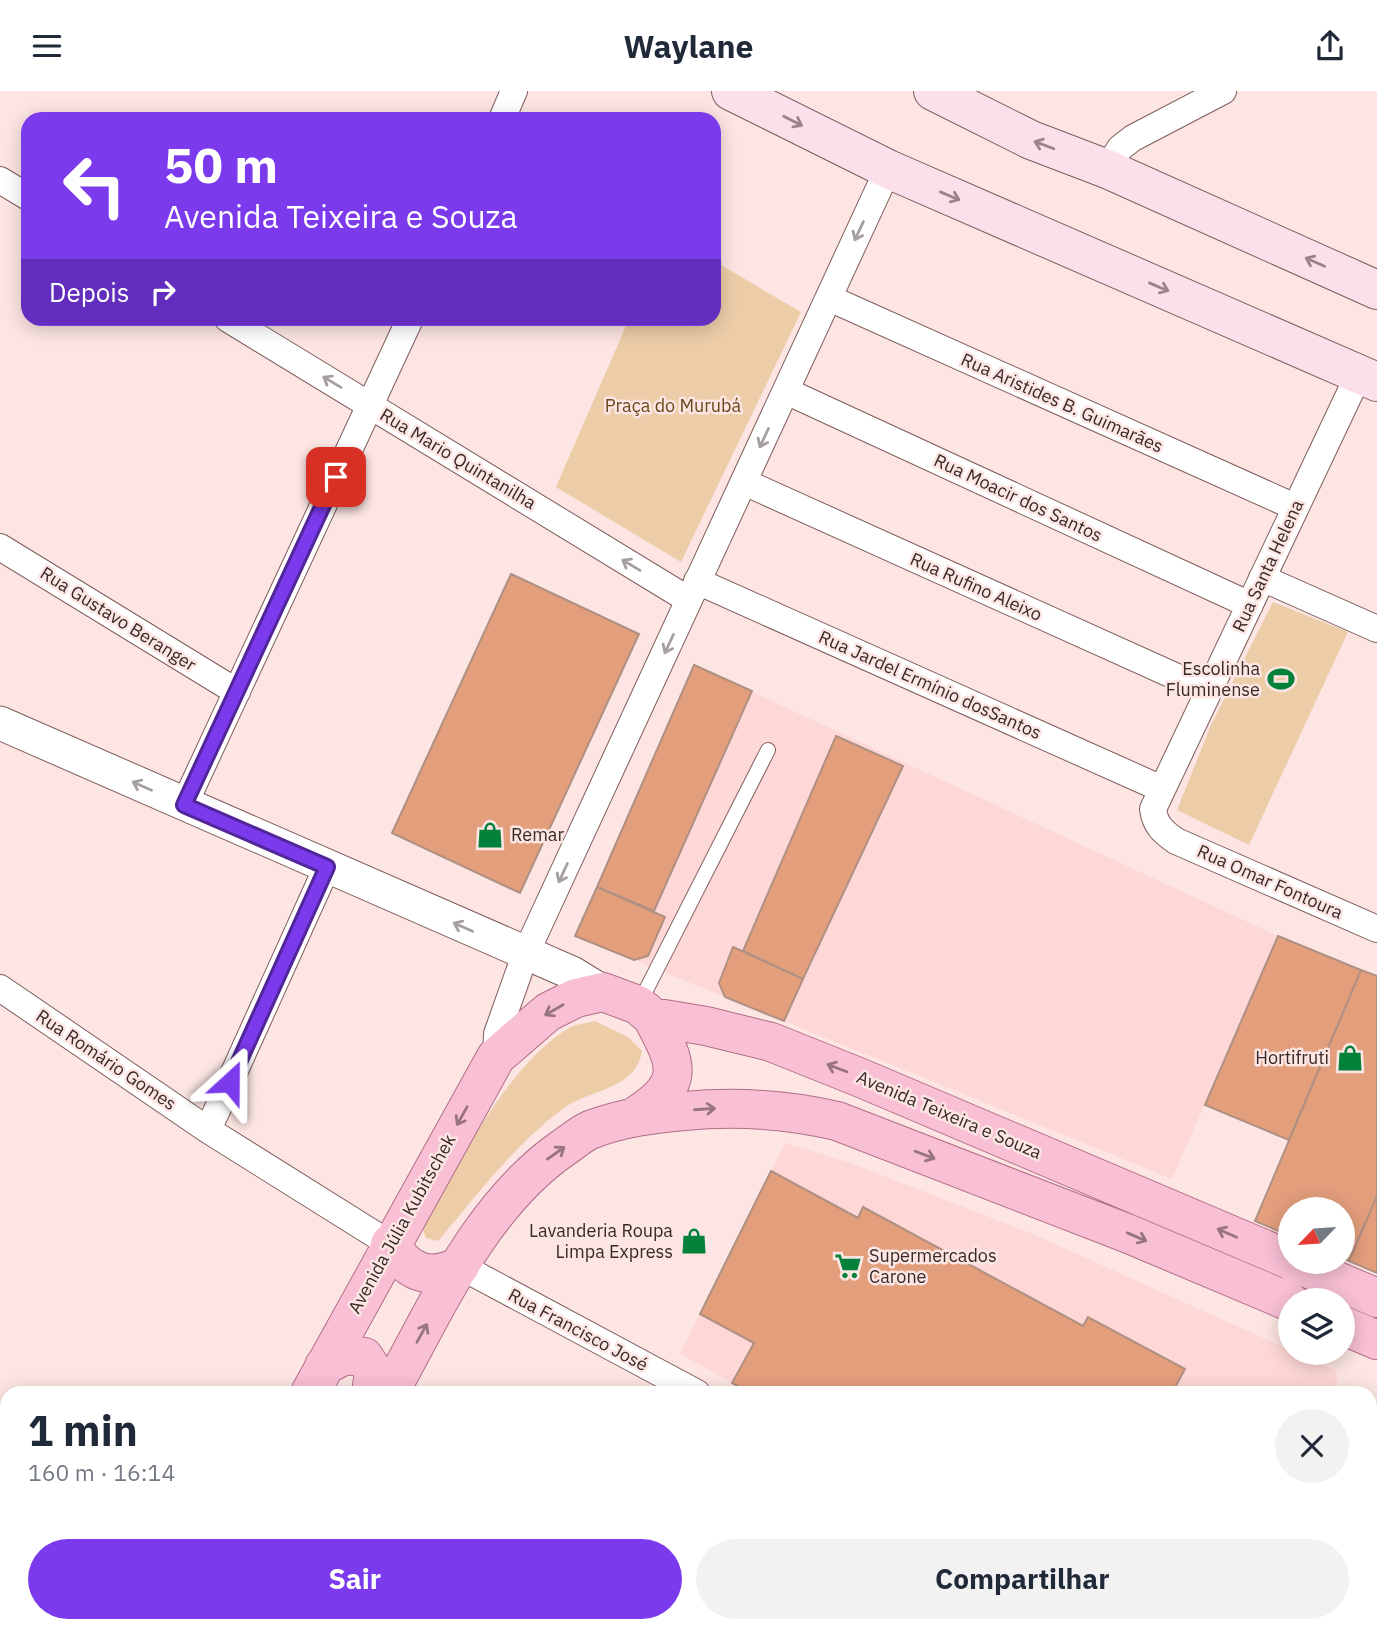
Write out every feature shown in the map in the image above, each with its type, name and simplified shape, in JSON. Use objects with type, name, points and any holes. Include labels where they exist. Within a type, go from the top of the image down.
[{"type":"main road","points":[[933,91],[1031,140],[1107,169],[1377,290]]},
{"type":"main road","points":[[746,95],[888,169],[1368,378]]},
{"type":"main road","points":[[495,1057],[548,1013],[576,998],[603,992]]},
{"type":"main road","name":"Avenida Teixeira e Souza","points":[[603,992],[645,1011],[784,1047],[1139,1193],[1278,1255]]},
{"type":"main road","points":[[637,1115],[662,1099],[674,1077],[670,1051],[645,1011]]},
{"type":"main road","name":"Avenida Júlia Kubitschek","points":[[317,1379],[495,1057]]},
{"type":"main road","points":[[392,1386],[460,1266],[499,1209],[540,1164],[587,1131],[637,1115],[745,1107],[789,1110],[837,1121],[1117,1229],[1278,1297]]},
{"type":"main road","points":[[390,1244],[414,1270],[443,1274],[460,1266]]},
{"type":"main road","name":"Avenida Teixeira e Souza","points":[[1322,1274],[1377,1298]]},
{"type":"main road","points":[[1355,1331],[1377,1340]]},
{"type":"main road","points":[[317,1379],[345,1355],[364,1357],[374,1372],[372,1386]]},
{"type":"street","points":[[505,112],[514,91]]},
{"type":"street","points":[[1107,169],[1120,148],[1133,138],[1223,91]]},
{"type":"street","points":[[495,1057],[497,1034],[525,955],[888,169]]},
{"type":"street","points":[[0,180],[21,193]]},
{"type":"street","name":"Rua Aristides B. Guimarães","points":[[829,298],[1295,507]]},
{"type":"street","name":"Rua Mario Quintanilha","points":[[239,326],[369,405],[693,591]]},
{"type":"street","points":[[184,805],[407,326]]},
{"type":"street","name":"Rua Santa Helena","points":[[1164,833],[1154,821],[1153,809],[1295,507],[1368,378]]},
{"type":"street","name":"Rua Moacir dos Santos","points":[[786,391],[1250,605]]},
{"type":"street","name":"Rua Rufino Aleixo","points":[[744,482],[1208,691]]},
{"type":"street","name":"Rua Gustavo Beranger","points":[[0,547],[237,692]]},
{"type":"street","points":[[1262,578],[1377,629]]},
{"type":"street","name":"Rua Jardel Ermínio dosSantos","points":[[693,591],[1162,789]]},
{"type":"street","name":"Avenida Teixeira e Souza","points":[[0,723],[525,955],[572,973],[603,992]]},
{"type":"street","name":"Rua Omar Fontoura","points":[[1164,833],[1377,929]]},
{"type":"street","points":[[208,1130],[327,867]]},
{"type":"street","name":"Rua Romário Gomes","points":[[0,988],[208,1130],[390,1244]]},
{"type":"street","name":"Rua Francisco José","points":[[460,1266],[684,1386]]},
{"type":"lane","points":[[645,1011],[768,750]]},
{"type":"shaded area","points":[[694,665],[1278,936],[1172,1179],[575,936]]},
{"type":"shaded area","name":"Supermercados Carone","points":[[785,1143],[848,1162],[1035,1235],[1278,1345],[1278,1365],[1322,1365],[1336,1370],[1338,1381],[1335,1386],[738,1386],[680,1354]]},
{"type":"green space","name":"Praça do Murubá","points":[[721,265],[801,312],[681,562],[556,487],[626,326],[721,326]]},
{"type":"green space","name":"Escolinha Fluminense","points":[[1273,602],[1348,632],[1249,845],[1177,810],[1211,725]]},
{"type":"green space","points":[[595,1021],[628,1037],[642,1051],[631,1074],[622,1081],[564,1108],[546,1122],[497,1171],[438,1241],[426,1238],[422,1227],[468,1147],[505,1091],[547,1044],[572,1027]]},
{"type":"building","points":[[511,574],[639,634],[520,893],[392,833]]},
{"type":"building","points":[[694,665],[752,691],[654,911],[597,887]]},
{"type":"building","points":[[836,736],[903,766],[803,979],[743,951]]},
{"type":"building","points":[[597,887],[665,917],[648,956],[634,960],[575,936]]},
{"type":"building","points":[[1278,936],[1361,970],[1289,1140],[1205,1105]]},
{"type":"building","points":[[733,947],[803,979],[784,1021],[725,997],[719,983]]},
{"type":"building","name":"Hortifruti","points":[[1361,970],[1377,976],[1377,1196],[1355,1247],[1355,1197],[1278,1197],[1278,1231],[1255,1221]]},
{"type":"building","name":"Supermercados Carone","points":[[771,1171],[858,1218],[863,1207],[1083,1326],[1088,1317],[1185,1369],[1176,1386],[738,1386],[732,1383],[754,1343],[700,1314]]},
{"type":"building","points":[[1377,1196],[1377,1273],[1355,1264],[1355,1247]]},
{"type":"place","name":"Escolinha Fluminense","points":[[1281,679]]},
{"type":"place","name":"Remar","points":[[490,835]]},
{"type":"place","name":"Hortifruti","points":[[1350,1058]]},
{"type":"place","name":"Lavanderia Roupa Limpa Express","points":[[694,1241]]},
{"type":"place","name":"Supermercados Carone","points":[[848,1266]]},
{"type":"route","points":[[230,1082],[327,867],[184,805],[336,477]]}]
